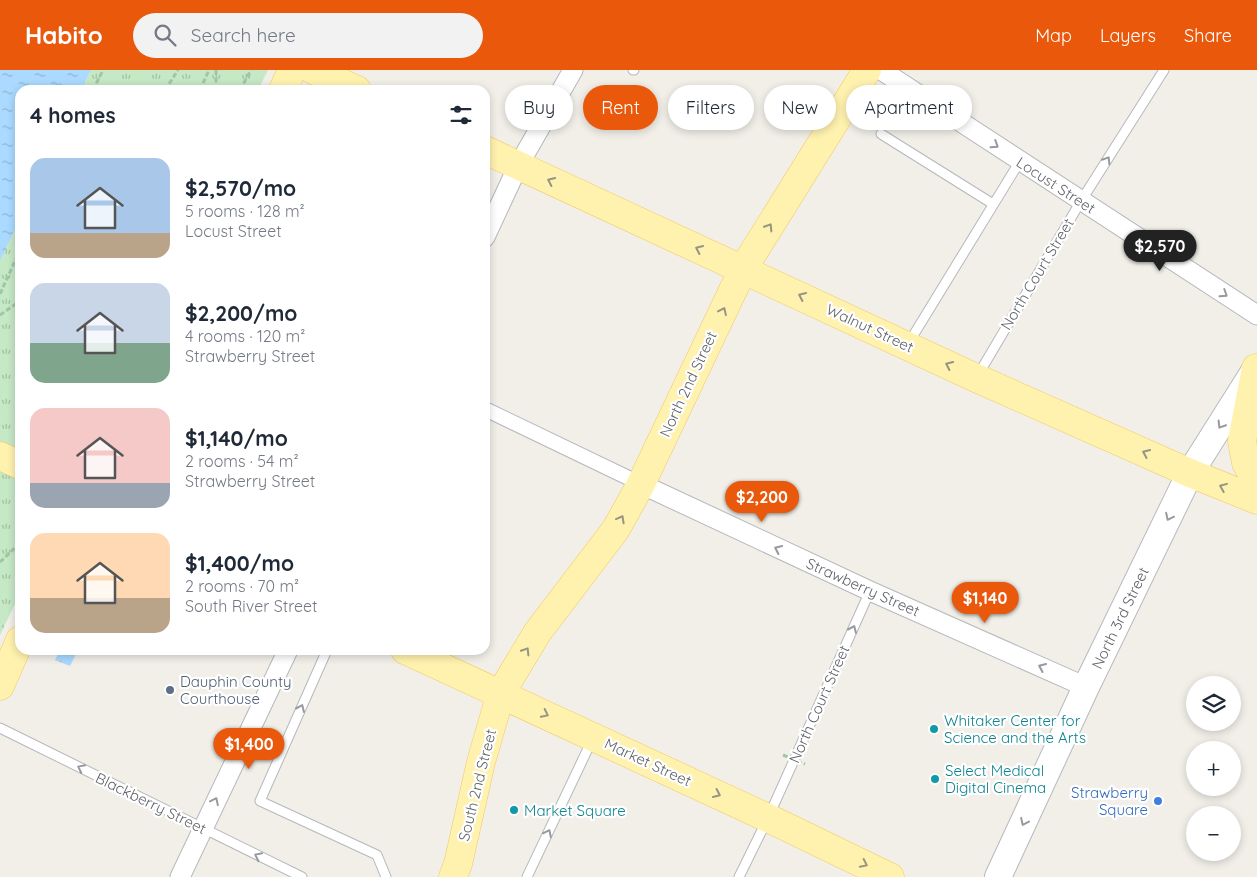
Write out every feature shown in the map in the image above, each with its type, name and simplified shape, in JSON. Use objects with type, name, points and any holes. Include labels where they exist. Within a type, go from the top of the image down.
[{"type":"main road","points":[[285,85],[292,70]]},
{"type":"main road","points":[[313,70],[346,85]]},
{"type":"main road","name":"North 2nd Street","points":[[501,692],[537,633],[616,529],[640,484],[743,269],[867,70]]},
{"type":"main road","name":"Walnut Street","points":[[490,152],[976,378],[1190,473],[1257,500]]},
{"type":"main road","points":[[1256,368],[1242,441],[1246,463],[1257,482]]},
{"type":"main road","name":"North 3rd Street","points":[[998,877],[1086,687],[1190,473],[1256,368]]},
{"type":"main road","points":[[0,456],[15,463]]},
{"type":"main road","points":[[0,686],[15,652]]},
{"type":"main road","name":"Market Street","points":[[416,655],[501,692],[890,877]]},
{"type":"main road","name":"South 2nd Street","points":[[453,877],[501,692]]},
{"type":"street","points":[[490,226],[518,166],[573,70]]},
{"type":"street","name":"Locust Street","points":[[881,70],[1257,315]]},
{"type":"street","points":[[490,411],[640,484]]},
{"type":"street","name":"Strawberry Street","points":[[640,484],[870,591],[1086,687]]},
{"type":"street","points":[[180,877],[286,655]]},
{"type":"lane","name":"North Court Street","points":[[976,378],[1081,201],[1164,70]]},
{"type":"lane","points":[[881,134],[993,204]]},
{"type":"lane","points":[[907,345],[1020,161]]},
{"type":"lane","name":"North Court Street","points":[[739,877],[768,818],[870,591]]},
{"type":"lane","points":[[325,655],[260,800],[377,855],[386,877]]},
{"type":"lane","name":"Blackberry Street","points":[[0,728],[302,877]]},
{"type":"lane","points":[[527,877],[594,737]]},
{"type":"path","points":[[96,85],[103,70]]},
{"type":"path","points":[[168,85],[178,70]]},
{"type":"path","points":[[202,85],[209,70]]},
{"type":"path","points":[[216,70],[216,85]]},
{"type":"path","points":[[243,85],[251,70]]},
{"type":"path","points":[[0,294],[15,261]]},
{"type":"path","points":[[0,315],[15,304]]},
{"type":"path","points":[[0,562],[15,548]]},
{"type":"path","points":[[783,755],[805,764]]},
{"type":"green space","points":[[91,70],[268,70],[260,85],[84,85]]},
{"type":"green space","points":[[15,230],[15,604],[0,635],[0,261]]},
{"type":"water","points":[[0,70],[91,70],[84,85],[15,85],[15,230],[0,261]]},
{"type":"water","points":[[58,655],[76,655],[70,666],[55,660]]},
{"type":"place","name":"Dauphin County Courthouse","points":[[170,690]]},
{"type":"place","name":"Whitaker Center for Science and the Arts","points":[[934,729]]},
{"type":"place","name":"Select Medical Digital Cinema","points":[[935,779]]},
{"type":"place","name":"Strawberry Square","points":[[1158,801]]},
{"type":"place","name":"Market Square","points":[[514,810]]}]
